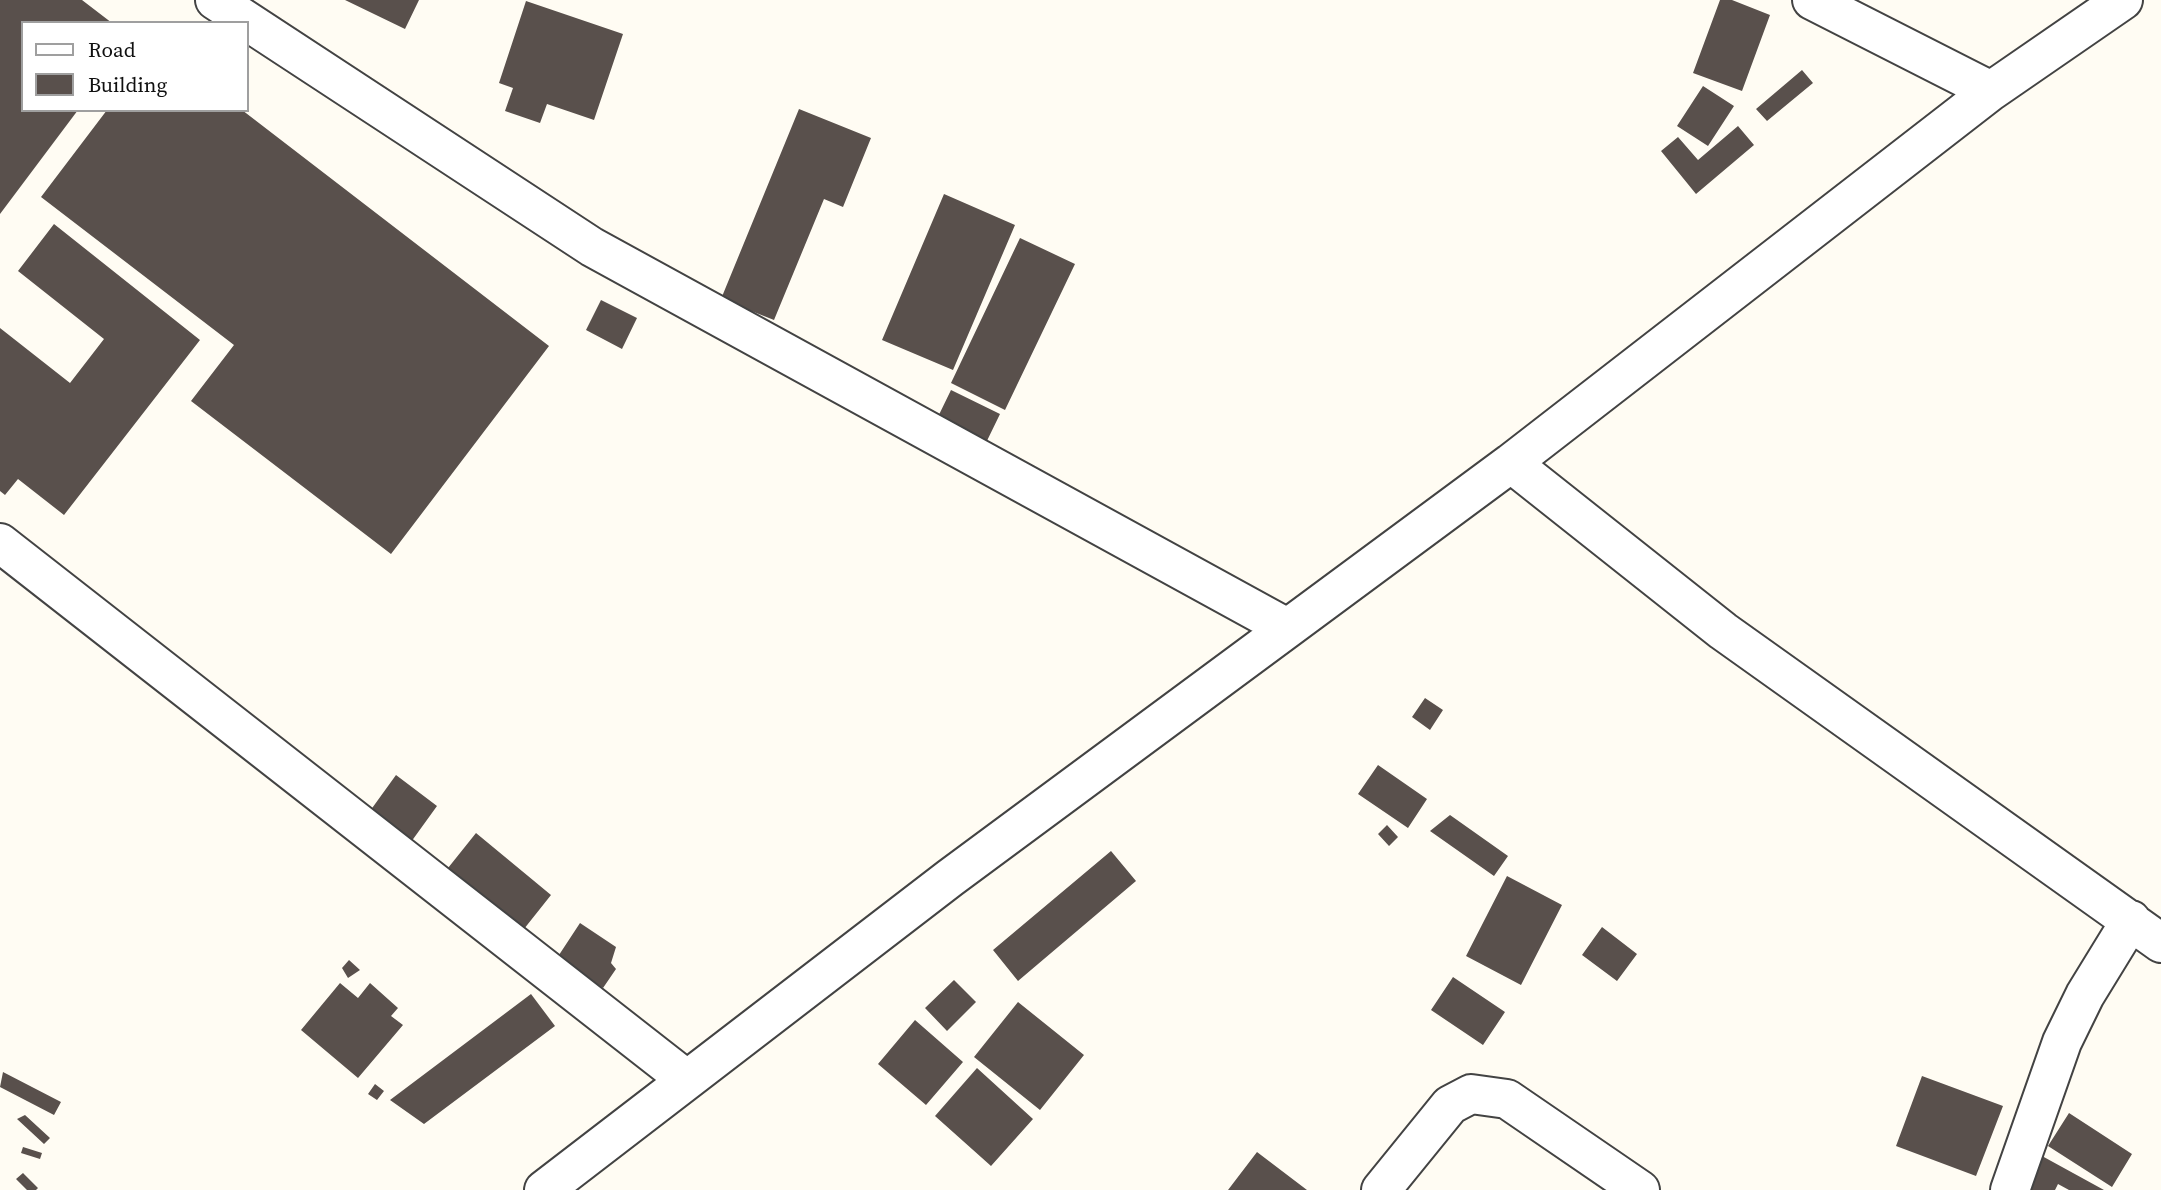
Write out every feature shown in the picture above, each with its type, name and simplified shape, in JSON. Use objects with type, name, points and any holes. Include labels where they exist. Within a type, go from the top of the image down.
[{"type":"street","points":[[215,0],[247,21]]},
{"type":"street","points":[[1812,0],[1991,90]]},
{"type":"street","points":[[544,1190],[950,878],[1511,463],[1991,90],[2123,0]]},
{"type":"street","points":[[248,22],[592,247],[1287,628]]},
{"type":"street","points":[[1511,463],[1723,631],[2161,943]]},
{"type":"street","points":[[0,543],[687,1080]]},
{"type":"street","points":[[2010,1190],[2063,1042],[2085,995],[2131,920]]},
{"type":"street","points":[[1381,1190],[1450,1105],[1471,1094],[1507,1099],[1640,1190]]},
{"type":"building","points":[[0,0],[82,0],[109,21],[21,21],[21,112],[76,112],[0,214]]},
{"type":"building","points":[[345,0],[419,0],[405,29]]},
{"type":"building","points":[[1720,0],[1732,0],[1770,15],[1742,91],[1693,73]]},
{"type":"building","points":[[526,1],[623,34],[594,120],[547,104],[540,123],[505,111],[513,88],[499,83]]},
{"type":"building","points":[[1802,70],[1813,83],[1767,121],[1756,109]]},
{"type":"building","points":[[1703,86],[1734,106],[1708,146],[1677,126]]},
{"type":"building","points":[[799,109],[871,138],[843,207],[824,199],[774,320],[721,299]]},
{"type":"building","points":[[105,112],[245,112],[549,346],[391,554],[191,401],[234,345],[41,197]]},
{"type":"building","points":[[1738,126],[1754,145],[1696,194],[1661,151],[1678,137],[1698,160]]},
{"type":"building","points":[[944,194],[1015,225],[953,370],[882,340]]},
{"type":"building","points":[[54,224],[200,340],[64,515],[18,479],[5,495],[0,491],[0,328],[70,383],[104,339],[18,271]]},
{"type":"building","points":[[1020,238],[1075,264],[1005,410],[951,383]]},
{"type":"building","points":[[601,300],[637,318],[622,349],[586,330]]},
{"type":"building","points":[[951,390],[1000,414],[983,449],[934,425]]},
{"type":"building","points":[[1425,698],[1443,710],[1430,730],[1412,717]]},
{"type":"building","points":[[1378,765],[1427,799],[1408,828],[1358,794]]},
{"type":"building","points":[[396,775],[437,806],[411,842],[370,811]]},
{"type":"building","points":[[1450,815],[1508,856],[1494,876],[1430,831]]},
{"type":"building","points":[[1387,825],[1398,837],[1389,846],[1378,834]]},
{"type":"building","points":[[476,833],[551,895],[520,934],[444,873]]},
{"type":"building","points":[[1111,851],[1136,881],[1018,981],[993,950]]},
{"type":"building","points":[[1507,876],[1562,905],[1521,985],[1466,956]]},
{"type":"building","points":[[580,923],[616,947],[611,963],[616,969],[603,988],[557,958]]},
{"type":"building","points":[[1602,927],[1637,954],[1617,981],[1582,955]]},
{"type":"building","points":[[349,960],[360,970],[348,978],[342,968]]},
{"type":"building","points":[[1453,977],[1505,1012],[1483,1045],[1431,1010]]},
{"type":"building","points":[[954,980],[976,1002],[947,1031],[925,1008]]},
{"type":"building","points":[[340,983],[358,998],[370,983],[398,1008],[391,1016],[403,1025],[358,1078],[301,1030]]},
{"type":"building","points":[[531,994],[555,1026],[424,1124],[390,1100]]},
{"type":"building","points":[[1018,1002],[1084,1055],[1040,1110],[974,1057]]},
{"type":"building","points":[[915,1020],[963,1062],[926,1105],[878,1064]]},
{"type":"building","points":[[977,1068],[1033,1119],[991,1166],[935,1116]]},
{"type":"building","points":[[3,1072],[61,1102],[54,1115],[0,1087]]},
{"type":"building","points":[[1922,1076],[2003,1106],[1976,1176],[1896,1146]]},
{"type":"building","points":[[375,1084],[384,1091],[377,1100],[368,1094]]},
{"type":"building","points":[[2069,1113],[2132,1154],[2112,1187],[2048,1146]]},
{"type":"building","points":[[25,1115],[50,1138],[44,1144],[17,1119]]},
{"type":"building","points":[[23,1147],[42,1153],[40,1159],[21,1153]]},
{"type":"building","points":[[1257,1152],[1307,1190],[1228,1190]]},
{"type":"building","points":[[2042,1156],[2104,1190],[2069,1190],[2058,1184],[2055,1190],[2026,1190]]},
{"type":"building","points":[[23,1173],[38,1188],[36,1190],[27,1190],[16,1179]]}]
